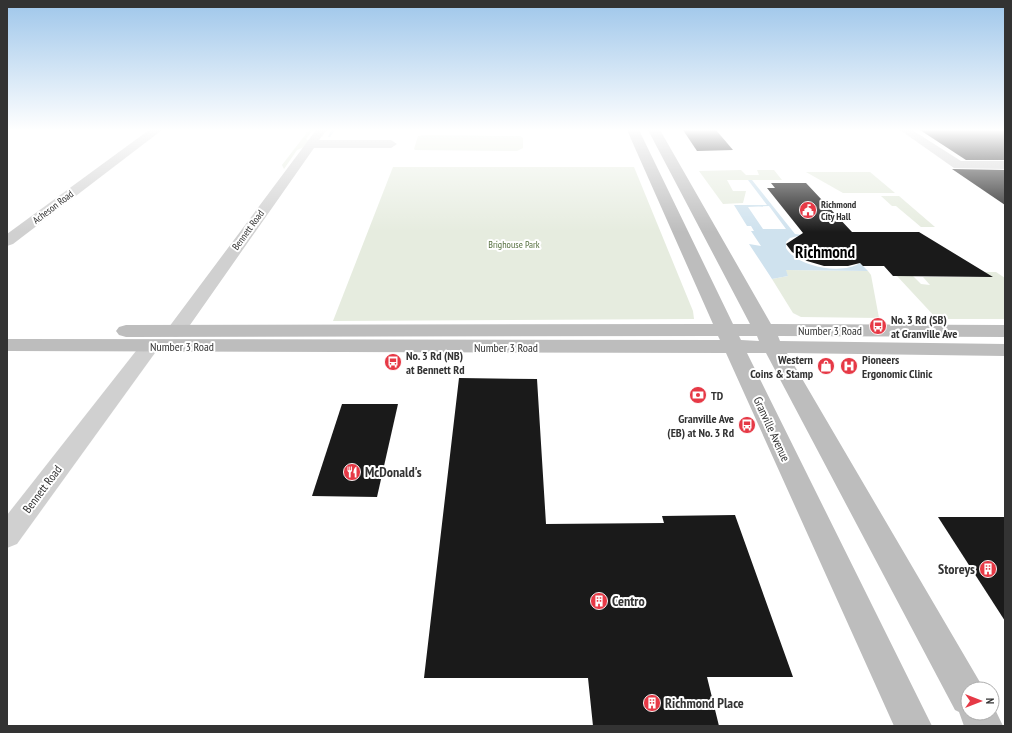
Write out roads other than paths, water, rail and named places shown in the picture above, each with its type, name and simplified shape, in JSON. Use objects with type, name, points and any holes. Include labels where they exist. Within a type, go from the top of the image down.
[{"type":"main road","name":"Granville Avenue","points":[[649,164],[913,726]]},
{"type":"main road","points":[[673,164],[960,684]]},
{"type":"main road","name":"Number 3 Road","points":[[7,331],[184,331],[768,338],[1005,331]]},
{"type":"main road","points":[[150,346],[184,331]]},
{"type":"main road","name":"Number 3 Road","points":[[7,345],[150,346],[730,338]]},
{"type":"main road","name":"Number 3 Road","points":[[768,338],[1005,350]]},
{"type":"street","name":"Acheson Road","points":[[7,241],[110,164]]},
{"type":"street","name":"Bennett Road","points":[[184,331],[296,164]]},
{"type":"street","points":[[957,164],[1005,165]]},
{"type":"street","name":"Bennett Road","points":[[7,536],[150,346]]},
{"type":"water","points":[[748,180],[752,180],[795,234],[802,235],[790,238],[786,242],[786,248],[792,255],[810,264],[832,269],[852,267],[860,263],[868,271],[786,270],[788,276],[772,279],[749,244],[761,246],[751,231],[754,231],[751,226],[747,226],[734,205],[767,205]],"holes":[[[769,206],[786,229],[763,229],[748,207]]]},
{"type":"place","name":"Richmond City Hall","points":[[808,210]]},
{"type":"place","name":"No. 3 Rd (SB) at Granville Ave","points":[[878,326]]},
{"type":"place","name":"No. 3 Rd (NB) at Bennett Rd","points":[[393,362]]},
{"type":"place","name":"Western Coins & Stamp","points":[[826,366]]},
{"type":"place","name":"Pioneers Ergonomic Clinic","points":[[849,366]]},
{"type":"place","name":"TD","points":[[698,395]]},
{"type":"place","name":"Granville Ave (EB) at No. 3 Rd","points":[[747,425]]},
{"type":"place","name":"McDonald's","points":[[352,472]]},
{"type":"place","name":"Storeys","points":[[988,569]]},
{"type":"place","name":"Centro","points":[[599,601]]},
{"type":"place","name":"Richmond Place","points":[[652,703]]},
{"type":"district","name":"Richmond","points":[[825,252]]},
{"type":"park label","name":"Brighouse Park","points":[[514,244]]}]
